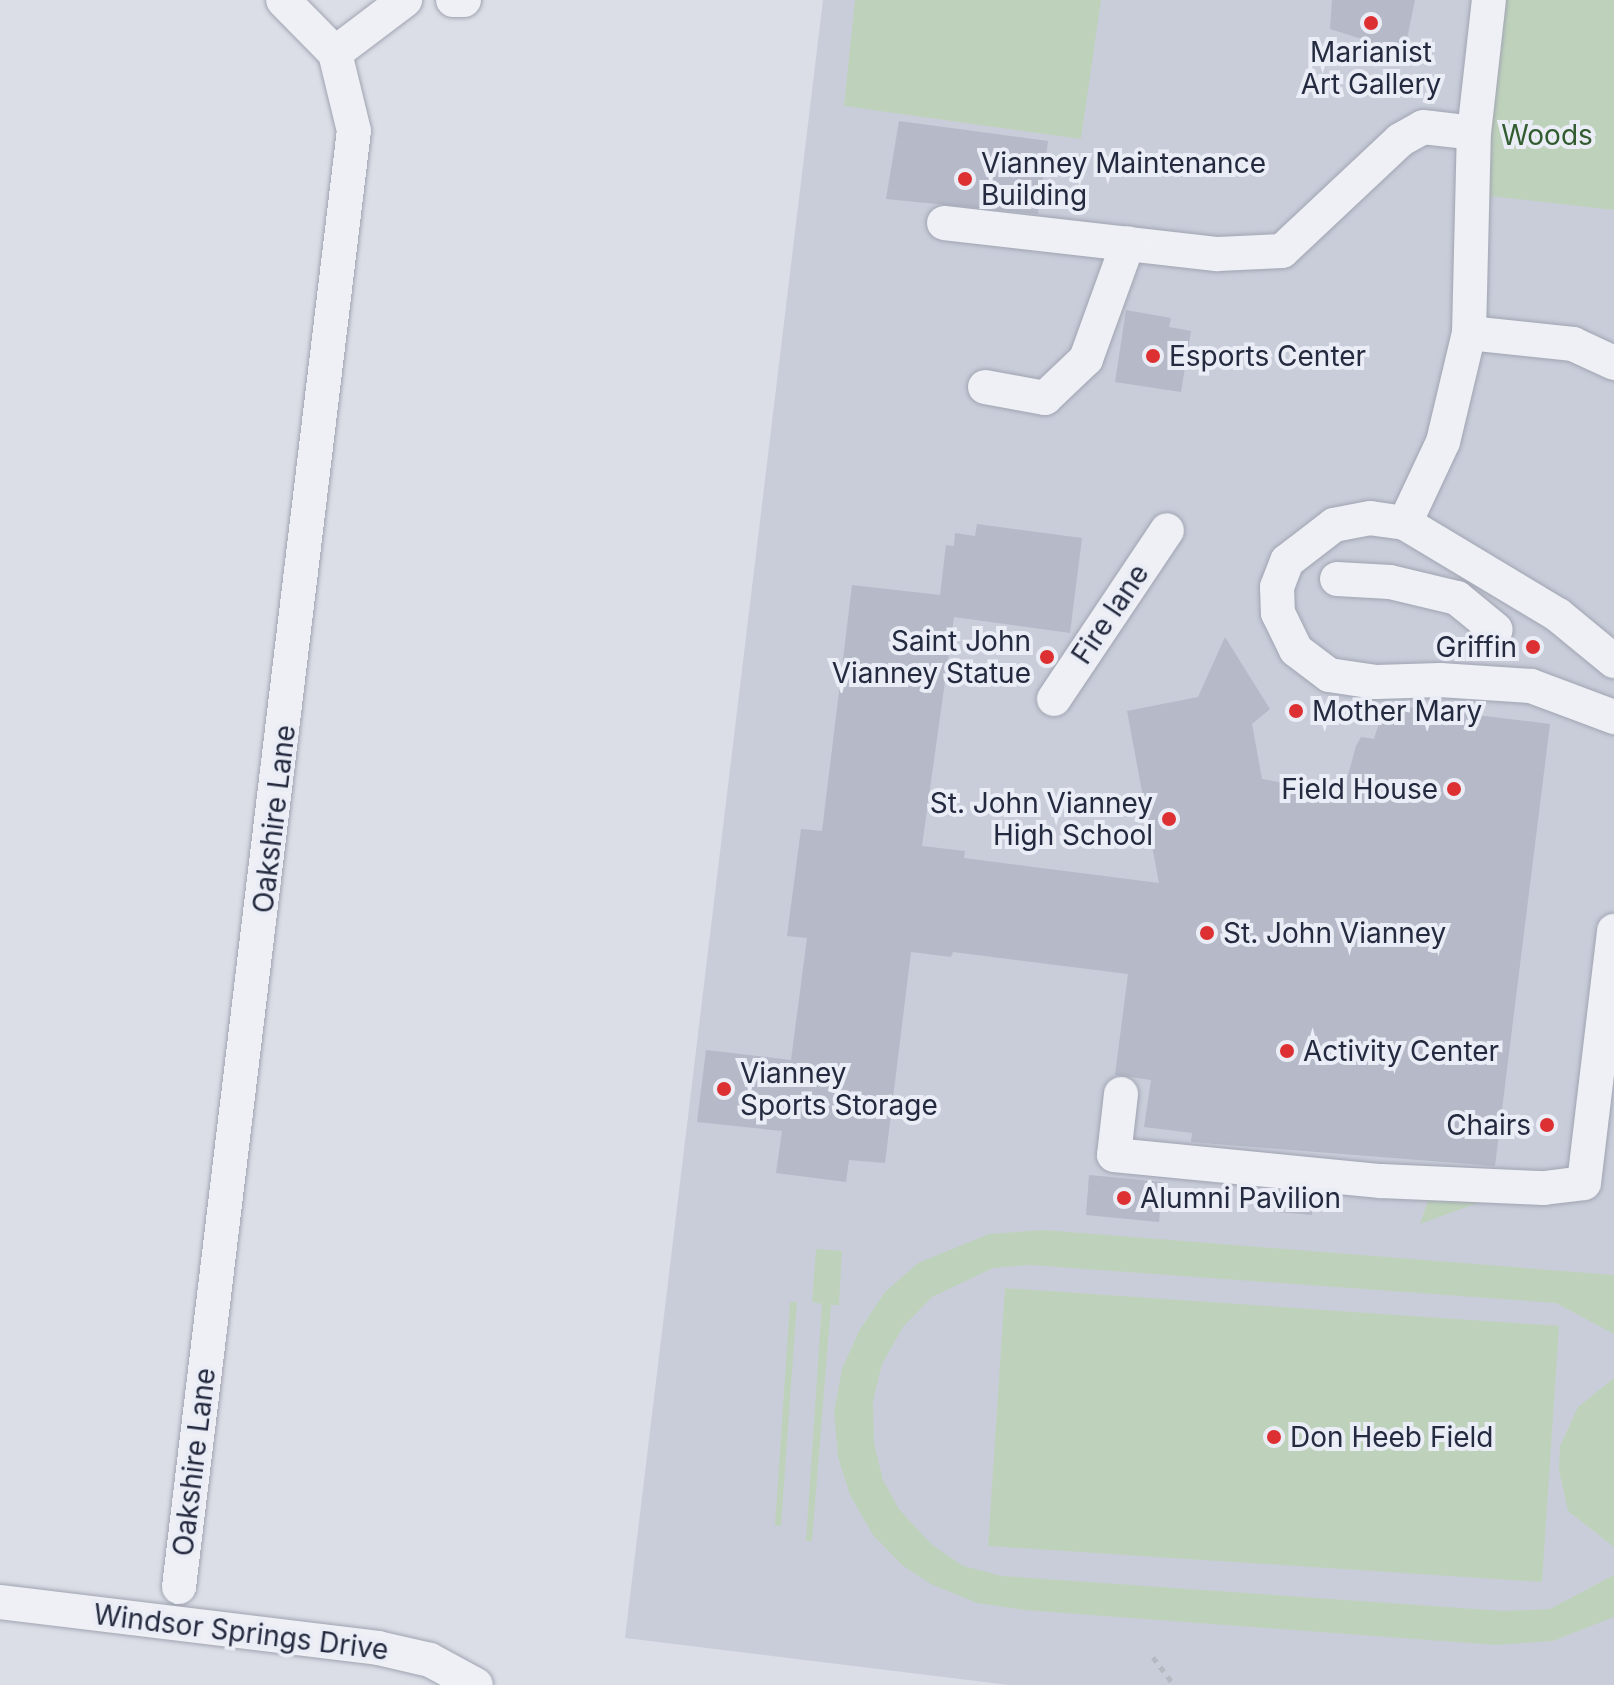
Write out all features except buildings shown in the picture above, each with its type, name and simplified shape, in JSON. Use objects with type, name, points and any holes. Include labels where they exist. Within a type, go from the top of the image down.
[{"type":"street","points":[[283,0],[335,53],[405,0]]},
{"type":"street","points":[[453,0],[464,0]]},
{"type":"street","points":[[1405,523],[1443,442],[1469,333],[1474,133],[1489,0]]},
{"type":"street","name":"Oakshire Lane","points":[[179,1587],[354,131],[335,53]]},
{"type":"street","points":[[944,223],[1218,254],[1282,251],[1400,140],[1423,127],[1474,133]]},
{"type":"street","points":[[985,387],[1045,398],[1086,359],[1128,243]]},
{"type":"street","points":[[1469,333],[1573,344],[1614,363]]},
{"type":"street","points":[[1614,661],[1558,615],[1405,523],[1370,518],[1334,525],[1287,561],[1277,587],[1278,613],[1296,650],[1329,675],[1376,682],[1482,681],[1531,686],[1614,717]]},
{"type":"street","name":"Fire lane","points":[[1054,699],[1167,530]]},
{"type":"street","points":[[1337,579],[1390,582],[1457,598],[1496,630]]},
{"type":"street","points":[[1482,681],[1483,656],[1496,630],[1523,595]]},
{"type":"street","points":[[1121,1094],[1114,1155],[1381,1181],[1544,1188],[1584,1183],[1614,931]]},
{"type":"street","name":"Windsor Springs Drive","points":[[0,1602],[378,1648],[430,1660],[476,1685]]},
{"type":"path","points":[[1153,1657],[1174,1685]]},
{"type":"shaded area","name":"St. John Vianney High School","points":[[823,0],[1614,0],[1614,1685],[1009,1685],[625,1638]]},
{"type":"green space","points":[[855,0],[1101,0],[1081,139],[844,106]]},
{"type":"green space","name":"Woods","points":[[1497,0],[1614,0],[1614,210],[1472,194]]},
{"type":"green space","points":[[1429,1198],[1486,1200],[1420,1224]]},
{"type":"green space","points":[[1044,1230],[1614,1275],[1614,1334],[1556,1303],[1030,1265],[993,1268],[932,1297],[903,1327],[882,1364],[873,1401],[874,1443],[883,1480],[899,1509],[931,1544],[963,1566],[1002,1576],[1504,1611],[1550,1609],[1614,1575],[1614,1617],[1553,1641],[1496,1645],[1024,1610],[977,1603],[931,1584],[903,1566],[873,1535],[850,1495],[838,1457],[834,1412],[842,1369],[859,1331],[885,1292],[918,1263],[989,1234]]},
{"type":"green space","points":[[816,1249],[842,1251],[839,1305],[831,1305],[812,1541],[806,1541],[822,1304],[812,1302]]},
{"type":"green space","name":"Don Heeb Field","points":[[1005,1288],[1559,1326],[1542,1582],[988,1546]]},
{"type":"green space","points":[[790,1302],[797,1302],[781,1526],[775,1525]]},
{"type":"green space","points":[[1614,1378],[1614,1547],[1568,1511],[1559,1470],[1560,1446],[1578,1407]]},
{"type":"place","name":"Marianist Art Gallery","points":[[1371,23]]},
{"type":"place","name":"Vianney Maintenance Building","points":[[965,179]]},
{"type":"place","name":"Esports Center","points":[[1153,356]]},
{"type":"place","name":"Griffin","points":[[1533,647]]},
{"type":"place","name":"Saint John Vianney Statue","points":[[1047,657]]},
{"type":"place","name":"Mother Mary","points":[[1296,711]]},
{"type":"place","name":"Field House","points":[[1454,789]]},
{"type":"place","name":"St. John Vianney High School","points":[[1169,819]]},
{"type":"place","name":"St. John Vianney","points":[[1207,933]]},
{"type":"place","name":"Activity Center","points":[[1287,1051]]},
{"type":"place","name":"Vianney Sports Storage","points":[[724,1089]]},
{"type":"place","name":"Chairs","points":[[1547,1125]]},
{"type":"place","name":"Alumni Pavilion","points":[[1124,1198]]},
{"type":"place","name":"Don Heeb Field","points":[[1274,1437]]}]
